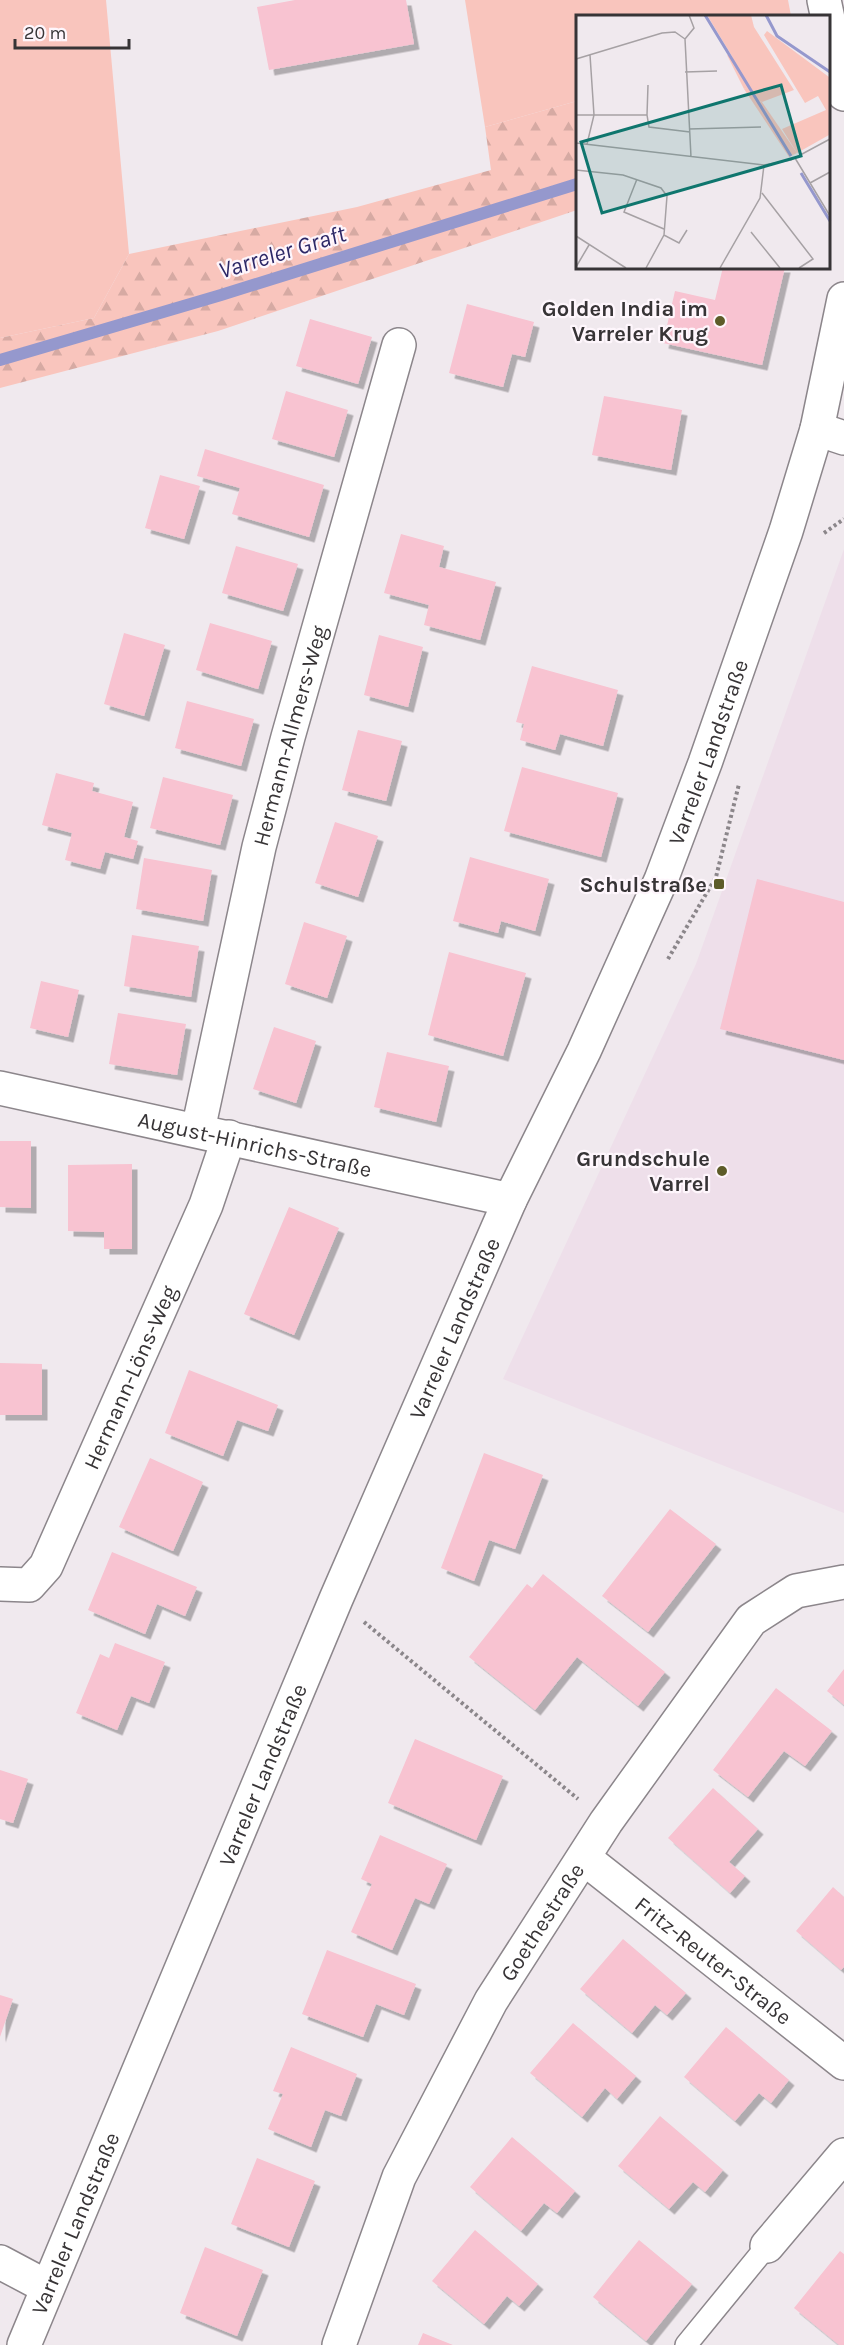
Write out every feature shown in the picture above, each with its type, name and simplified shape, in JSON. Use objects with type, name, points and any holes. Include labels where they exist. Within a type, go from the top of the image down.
[{"type":"street","points":[[824,0],[828,15]]},
{"type":"street","points":[[829,21],[843,81]]},
{"type":"street","name":"Varreler Landstraße","points":[[24,2345],[336,1599],[510,1200],[588,1041],[661,880],[705,763],[786,531],[831,434],[844,299]]},
{"type":"street","name":"Hermann-Allmers-Weg","points":[[198,1130],[259,847],[399,345]]},
{"type":"street","name":"August-Hinrichs-Straße","points":[[0,1088],[510,1200]]},
{"type":"street","name":"Hermann-Löns-Weg","points":[[0,1584],[29,1585],[46,1566],[206,1205],[229,1137]]},
{"type":"street","name":"Goethestraße","points":[[339,2345],[399,2177],[491,2001],[606,1822],[751,1620],[796,1591],[844,1582]]},
{"type":"street","name":"Fritz-Reuter-Straße","points":[[584,1858],[844,2062]]},
{"type":"street","points":[[766,2246],[844,2155]]},
{"type":"street","points":[[0,2262],[47,2287]]},
{"type":"lane","points":[[686,2345],[766,2246]]},
{"type":"path","points":[[336,1599],[606,1822]]},
{"type":"shaded area","name":"Grundschule Varrel","points":[[844,549],[844,1513],[503,1379],[696,964]]},
{"type":"green space","points":[[0,0],[106,0],[129,254],[94,318],[0,338]]},
{"type":"green space","points":[[465,0],[788,0],[791,15],[576,15],[576,101],[485,127]]},
{"type":"green space","points":[[576,101],[576,210],[218,331],[0,388],[0,338],[94,318],[129,254],[357,207],[491,170],[485,127]]},
{"type":"building","points":[[295,0],[406,0],[414,44],[269,70],[257,7]]},
{"type":"building","name":"Golden India im Varreler Krug","points":[[723,268],[785,268],[762,365],[663,343],[675,291],[715,300]]},
{"type":"building","points":[[467,304],[534,322],[525,357],[512,354],[503,387],[449,373]]},
{"type":"building","points":[[310,319],[372,337],[358,384],[296,366]]},
{"type":"building","points":[[286,391],[348,410],[334,457],[272,439]]},
{"type":"building","points":[[604,396],[682,410],[671,470],[592,455]]},
{"type":"building","points":[[205,449],[324,485],[309,537],[232,514],[240,488],[197,476]]},
{"type":"building","points":[[160,475],[200,486],[184,539],[145,528]]},
{"type":"building","points":[[401,534],[444,546],[439,567],[496,582],[480,640],[424,625],[429,605],[384,593]]},
{"type":"building","points":[[236,546],[298,564],[283,611],[222,593]]},
{"type":"building","points":[[210,623],[272,641],[258,689],[196,670]]},
{"type":"building","points":[[124,633],[165,645],[144,716],[104,704]]},
{"type":"building","points":[[379,635],[423,647],[408,707],[364,695]]},
{"type":"building","points":[[532,666],[618,690],[603,746],[560,734],[555,750],[520,740],[524,724],[516,722]]},
{"type":"building","points":[[187,701],[254,719],[241,766],[175,748]]},
{"type":"building","points":[[358,730],[402,741],[386,801],[342,790]]},
{"type":"building","points":[[522,767],[618,793],[601,857],[504,831]]},
{"type":"building","points":[[56,773],[94,783],[92,791],[133,802],[124,837],[138,841],[133,859],[105,852],[100,869],[65,860],[72,833],[42,825]]},
{"type":"building","points":[[163,777],[233,795],[220,845],[150,828]]},
{"type":"building","points":[[335,822],[378,836],[358,897],[315,883]]},
{"type":"building","points":[[470,857],[549,879],[535,931],[501,921],[498,933],[453,921]]},
{"type":"building","points":[[144,858],[212,870],[203,921],[136,909]]},
{"type":"building","points":[[757,879],[844,902],[844,1060],[720,1029]]},
{"type":"building","points":[[304,922],[347,936],[327,998],[285,984]]},
{"type":"building","points":[[132,935],[199,946],[191,997],[124,986]]},
{"type":"building","points":[[449,952],[526,973],[503,1056],[428,1035]]},
{"type":"building","points":[[41,981],[79,990],[68,1037],[30,1028]]},
{"type":"building","points":[[118,1013],[186,1024],[177,1075],[109,1064]]},
{"type":"building","points":[[274,1027],[316,1041],[296,1103],[253,1089]]},
{"type":"building","points":[[387,1052],[449,1066],[436,1122],[374,1107]]},
{"type":"building","points":[[0,1141],[31,1141],[31,1208],[0,1207]]},
{"type":"building","points":[[132,1164],[132,1249],[104,1249],[104,1232],[68,1231],[68,1165]]},
{"type":"building","points":[[289,1207],[339,1228],[294,1335],[244,1314]]},
{"type":"building","points":[[0,1363],[42,1364],[42,1415],[0,1415]]},
{"type":"building","points":[[189,1370],[278,1405],[268,1431],[237,1420],[223,1456],[165,1433]]},
{"type":"building","points":[[484,1453],[543,1475],[515,1549],[489,1540],[474,1581],[441,1568]]},
{"type":"building","points":[[150,1458],[203,1482],[173,1551],[119,1527]]},
{"type":"building","points":[[670,1509],[716,1544],[648,1632],[602,1596]]},
{"type":"building","points":[[112,1552],[197,1587],[185,1616],[157,1604],[145,1634],[88,1610]]},
{"type":"building","points":[[543,1574],[665,1672],[638,1706],[577,1657],[535,1710],[469,1657],[527,1584],[532,1588]]},
{"type":"building","points":[[115,1643],[165,1662],[149,1703],[131,1696],[117,1730],[76,1713],[100,1654],[109,1658]]},
{"type":"building","points":[[844,1669],[844,1705],[827,1691]]},
{"type":"building","points":[[776,1688],[832,1731],[805,1766],[784,1751],[748,1797],[713,1770]]},
{"type":"building","points":[[415,1739],[503,1776],[476,1840],[388,1803]]},
{"type":"building","points":[[0,1770],[28,1779],[13,1823],[0,1819]]},
{"type":"building","points":[[713,1788],[758,1829],[729,1862],[745,1876],[730,1893],[668,1838]]},
{"type":"building","points":[[380,1835],[447,1864],[429,1904],[415,1898],[392,1950],[351,1932],[372,1884],[361,1879]]},
{"type":"building","points":[[833,1887],[844,1897],[844,1967],[841,1970],[796,1931]]},
{"type":"building","points":[[623,1939],[686,1993],[667,2015],[655,2005],[632,2033],[580,1989]]},
{"type":"building","points":[[327,1950],[416,1984],[404,2015],[376,2004],[363,2037],[302,2014]]},
{"type":"building","points":[[0,1995],[13,1999],[0,2037]]},
{"type":"building","points":[[573,2023],[636,2076],[617,2099],[605,2088],[582,2117],[530,2073]]},
{"type":"building","points":[[726,2027],[789,2080],[771,2103],[759,2093],[735,2121],[684,2077]]},
{"type":"building","points":[[291,2047],[357,2074],[341,2116],[325,2110],[311,2147],[268,2129],[283,2094],[273,2091]]},
{"type":"building","points":[[660,2116],[723,2170],[705,2192],[693,2182],[669,2209],[618,2166]]},
{"type":"building","points":[[512,2137],[575,2191],[557,2213],[544,2203],[521,2231],[470,2187]]},
{"type":"building","points":[[257,2158],[315,2181],[289,2247],[231,2224]]},
{"type":"building","points":[[475,2230],[538,2284],[519,2306],[507,2296],[484,2324],[432,2281]]},
{"type":"building","points":[[639,2240],[692,2284],[646,2341],[593,2297]]},
{"type":"building","points":[[205,2247],[263,2270],[237,2336],[180,2313]]},
{"type":"building","points":[[840,2251],[844,2254],[844,2345],[839,2345],[794,2308]]},
{"type":"building","points":[[423,2333],[453,2345],[418,2345]]},
{"type":"waterway","name":"Varreler Graft","points":[[0,360],[221,295],[576,184]]},
{"type":"place","name":"Golden India im Varreler Krug","points":[[720,321]]},
{"type":"place","name":"Schulstraße","points":[[719,884]]},
{"type":"place","name":"Grundschule Varrel","points":[[722,1171]]}]
